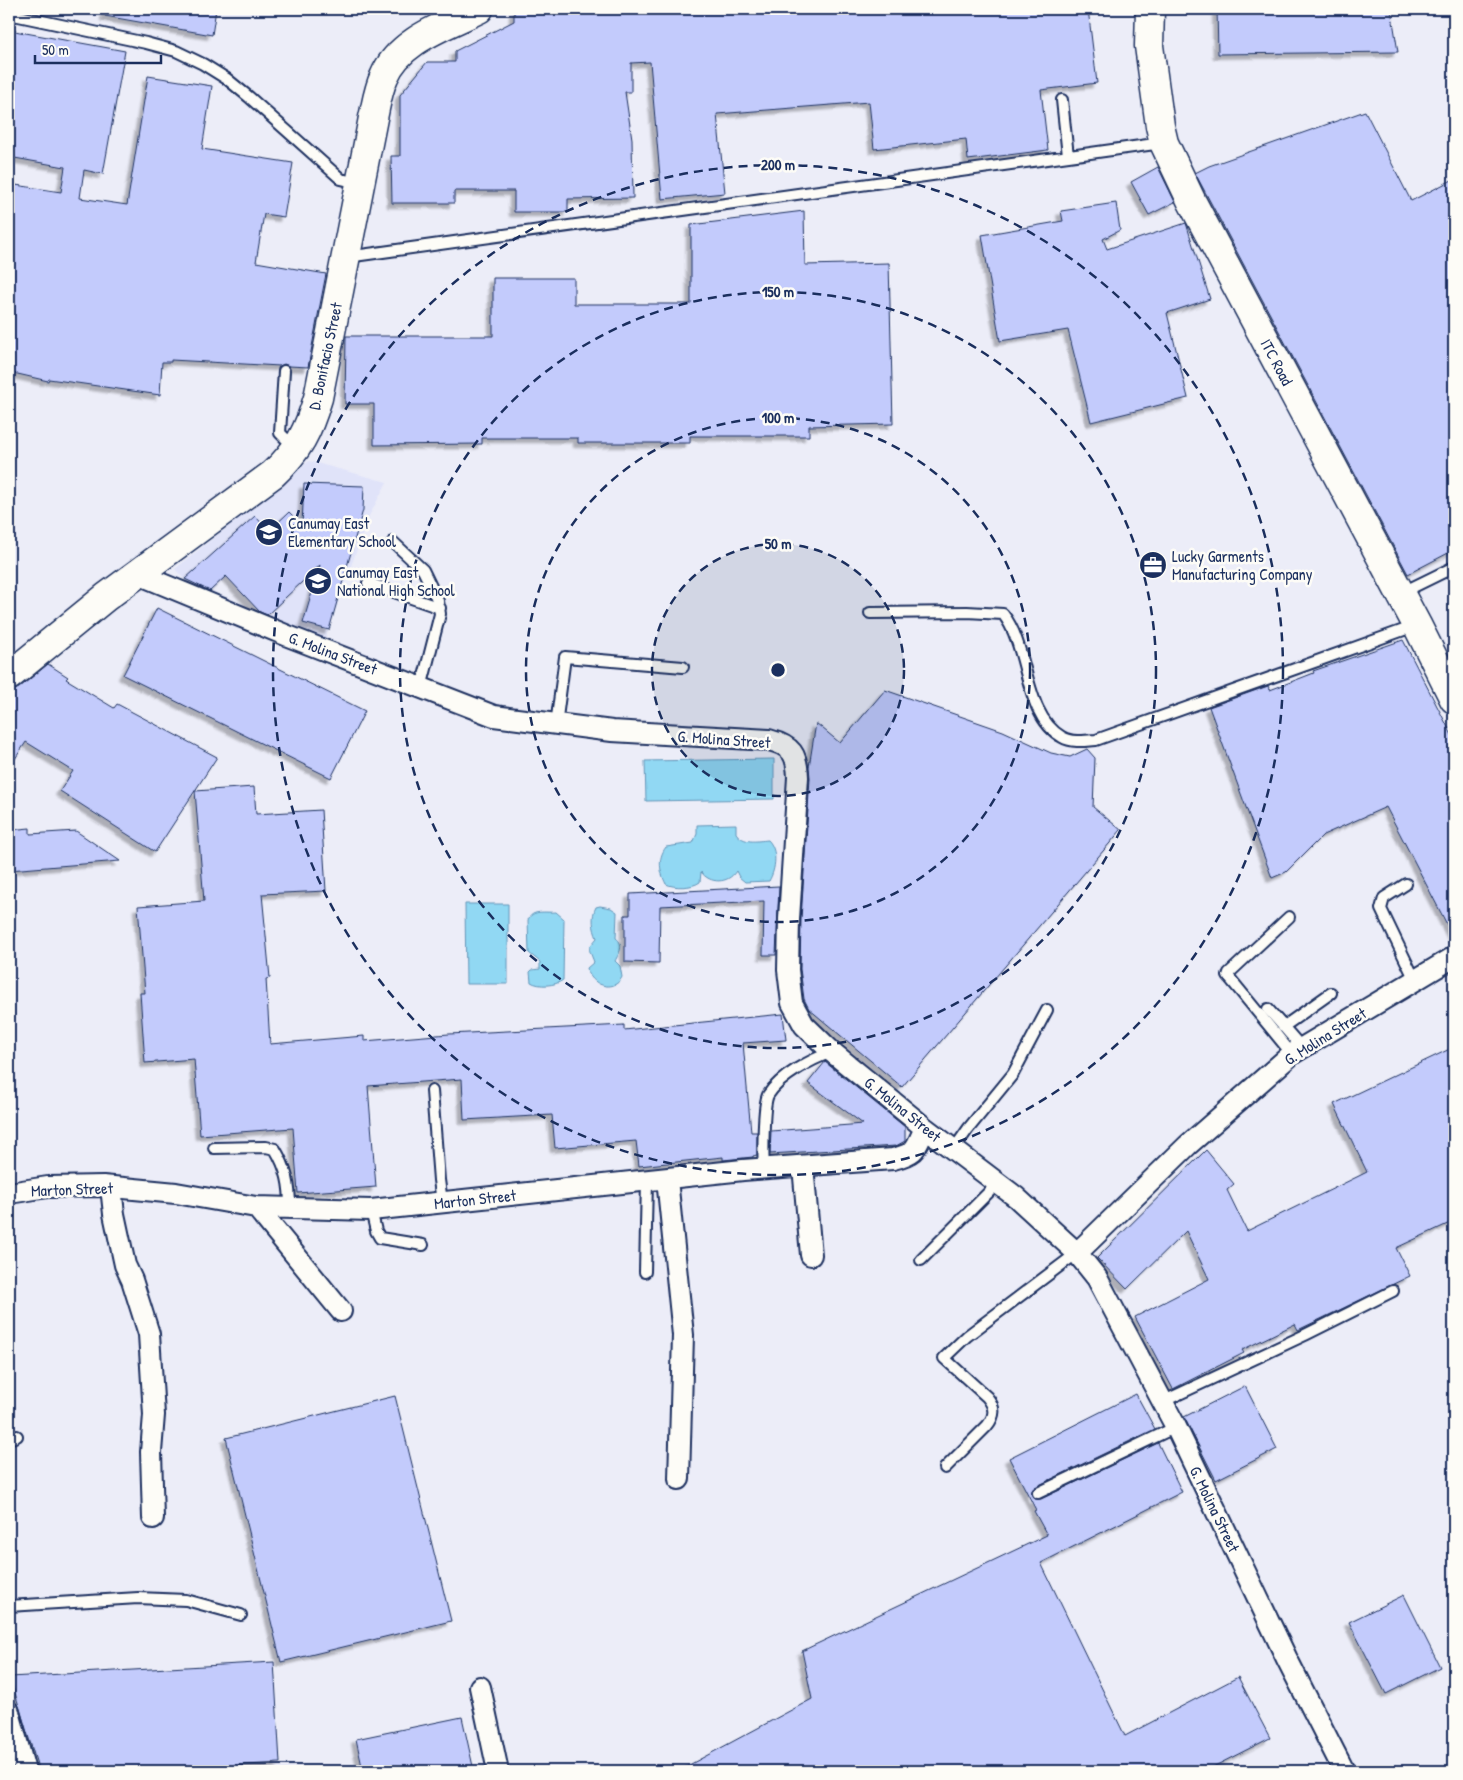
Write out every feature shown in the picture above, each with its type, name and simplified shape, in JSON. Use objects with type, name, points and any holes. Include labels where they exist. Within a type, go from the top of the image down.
[{"type":"main road","name":"D. Bonifacio Street","points":[[9,676],[86,613],[273,474],[289,459],[310,423],[318,398],[360,183],[384,77],[390,65],[409,45],[476,9]]},
{"type":"main road","name":"ITC Road","points":[[1150,9],[1149,46],[1164,143],[1192,202],[1417,625],[1454,699]]},
{"type":"street","name":"G. Molina Street","points":[[138,574],[288,636],[494,716],[556,725],[588,734],[770,740],[782,744],[793,751],[798,764],[798,777],[789,919],[788,970],[792,1003],[804,1024],[832,1052],[925,1128],[1016,1196],[1077,1253],[1097,1278],[1176,1426],[1287,1659],[1344,1771]]},
{"type":"street","name":"G. Molina Street","points":[[1077,1253],[1188,1145],[1297,1051],[1454,957]]},
{"type":"street","name":"Marton Street","points":[[9,1193],[48,1187],[111,1187],[176,1193],[256,1207],[371,1210],[764,1169],[893,1159],[914,1152],[925,1128]]},
{"type":"street","points":[[803,1166],[811,1255]]},
{"type":"street","points":[[667,1180],[682,1335],[679,1479]]},
{"type":"street","points":[[111,1187],[114,1214],[125,1266],[132,1280],[149,1334],[154,1415],[151,1452],[153,1518]]},
{"type":"street","points":[[256,1207],[341,1311]]},
{"type":"street","points":[[480,1688],[498,1771]]},
{"type":"street","points":[[9,1712],[25,1771]]},
{"type":"lane","points":[[9,14],[146,43],[176,51],[203,64],[227,79],[250,97],[340,178],[360,183]]},
{"type":"lane","points":[[1062,100],[1068,156]]},
{"type":"lane","points":[[346,257],[1164,143]]},
{"type":"lane","points":[[284,371],[280,432],[286,439],[301,441]]},
{"type":"lane","points":[[393,542],[423,570],[440,608],[437,631],[422,688]]},
{"type":"lane","points":[[1400,593],[1454,567]]},
{"type":"lane","points":[[368,583],[440,608]]},
{"type":"lane","points":[[870,612],[989,612],[1003,614],[1011,625],[1017,639],[1038,710],[1046,724],[1063,737],[1078,742],[1096,740],[1417,625]]},
{"type":"lane","points":[[556,725],[566,657],[683,667]]},
{"type":"lane","points":[[1406,884],[1384,898],[1381,909],[1415,980]]},
{"type":"lane","points":[[1289,917],[1228,976],[1297,1051]]},
{"type":"lane","points":[[1284,1026],[1331,993]]},
{"type":"lane","points":[[1268,1009],[1284,1026],[1297,1051]]},
{"type":"lane","points":[[954,1149],[1013,1074],[1047,1010]]},
{"type":"lane","points":[[764,1169],[762,1148],[768,1096],[788,1074],[816,1057],[832,1052]]},
{"type":"lane","points":[[432,1091],[442,1202]]},
{"type":"lane","points":[[214,1148],[266,1147],[275,1149],[284,1164],[290,1192],[290,1208]]},
{"type":"lane","points":[[644,1272],[648,1181]]},
{"type":"lane","points":[[921,1260],[998,1183]]},
{"type":"lane","points":[[371,1210],[376,1231],[380,1238],[423,1245]]},
{"type":"lane","points":[[945,1468],[992,1420],[994,1411],[992,1404],[987,1398],[944,1358],[967,1336],[1077,1253]]},
{"type":"lane","points":[[1162,1402],[1306,1335],[1393,1291]]},
{"type":"lane","points":[[1038,1494],[1176,1426]]},
{"type":"lane","points":[[9,1606],[138,1598],[186,1600],[240,1616]]},
{"type":"shaded area","name":"Canumay East Elementary School","points":[[309,461],[387,482],[369,516],[323,644],[263,621],[297,588],[260,549],[202,599],[175,569]]},
{"type":"water","points":[[774,759],[774,799],[646,801],[645,761]]},
{"type":"water","points":[[736,824],[736,833],[743,839],[750,841],[768,840],[771,844],[775,860],[769,881],[745,882],[736,871],[728,878],[719,881],[709,879],[701,872],[700,882],[697,884],[678,887],[666,884],[662,875],[660,861],[666,847],[693,843],[697,834],[697,825]]},
{"type":"water","points":[[465,904],[508,904],[508,984],[466,984]]},
{"type":"water","points":[[596,907],[611,908],[617,912],[616,938],[621,946],[615,961],[620,966],[622,977],[614,985],[608,986],[597,983],[589,974],[587,968],[594,962],[590,948],[597,938],[593,918]]},
{"type":"water","points":[[556,912],[564,919],[563,980],[551,985],[534,984],[531,982],[530,972],[540,969],[540,962],[529,953],[528,920],[536,913]]},
{"type":"building","points":[[106,9],[216,9],[212,35],[105,16]]},
{"type":"building","points":[[520,9],[1088,9],[1097,83],[1041,90],[1048,150],[968,160],[966,139],[874,149],[869,102],[717,114],[725,193],[662,199],[650,62],[631,63],[631,92],[625,92],[632,139],[633,198],[568,199],[568,212],[514,212],[514,191],[454,191],[454,203],[392,203],[391,156],[400,156],[400,95],[427,62],[455,62],[455,51],[514,21],[514,12]]},
{"type":"building","points":[[1217,9],[1391,9],[1398,52],[1218,54]]},
{"type":"building","points":[[9,30],[125,51],[103,174],[84,170],[80,198],[127,205],[148,76],[212,86],[202,149],[293,163],[284,217],[264,214],[256,262],[326,274],[308,367],[284,364],[280,366],[171,360],[171,362],[162,362],[160,395],[49,379],[48,381],[9,372],[9,184],[61,192],[65,167],[9,157]]},
{"type":"building","points":[[1365,111],[1411,201],[1454,179],[1454,550],[1408,574],[1195,173],[1209,166]]},
{"type":"building","points":[[1158,167],[1175,202],[1149,215],[1131,182]]},
{"type":"building","points":[[1116,203],[1120,230],[1103,239],[1107,249],[1186,223],[1210,299],[1167,313],[1188,398],[1091,422],[1068,330],[1000,341],[982,235],[1063,221],[1061,211]]},
{"type":"building","points":[[804,211],[805,265],[889,263],[893,424],[809,426],[809,436],[690,436],[690,443],[578,443],[578,438],[482,438],[482,444],[374,445],[374,404],[345,404],[346,336],[493,336],[493,278],[574,278],[574,304],[691,304],[691,225]]},
{"type":"building","points":[[304,484],[364,486],[363,510],[329,630],[303,623],[320,565],[267,615],[260,612],[226,576],[210,591],[185,579],[255,516],[269,531],[289,512],[302,525]]},
{"type":"building","points":[[157,608],[365,711],[331,778],[123,675]]},
{"type":"building","points":[[1403,640],[1454,739],[1454,938],[1386,807],[1323,835],[1286,872],[1272,878],[1209,707],[1268,686],[1270,690],[1314,673],[1313,671]]},
{"type":"building","points":[[48,664],[68,677],[66,679],[114,708],[117,704],[217,757],[155,852],[60,791],[73,771],[26,742],[9,768],[9,693],[19,688]]},
{"type":"building","points":[[885,690],[1003,731],[1051,753],[1070,757],[1087,749],[1095,758],[1093,807],[1121,830],[902,1087],[809,1009],[804,999],[800,969],[809,767],[816,723],[840,743]]},
{"type":"building","points":[[254,787],[256,814],[321,810],[326,891],[262,894],[270,978],[266,979],[270,1044],[364,1036],[364,1041],[449,1034],[624,1025],[624,1030],[783,1014],[786,1040],[743,1043],[751,1132],[757,1132],[757,1155],[723,1160],[723,1157],[639,1166],[636,1141],[555,1148],[552,1115],[464,1120],[462,1079],[368,1086],[376,1187],[298,1193],[293,1128],[200,1135],[194,1059],[145,1063],[140,993],[145,993],[138,906],[204,901],[195,791]]},
{"type":"building","points":[[30,828],[30,834],[76,831],[120,861],[9,870],[9,830]]},
{"type":"building","points":[[779,886],[776,955],[763,955],[764,901],[660,906],[659,963],[625,962],[625,915],[630,915],[630,894]]},
{"type":"building","points":[[1454,1047],[1454,1221],[1396,1248],[1410,1276],[1298,1330],[1295,1324],[1242,1350],[1244,1353],[1173,1389],[1135,1317],[1209,1279],[1186,1231],[1127,1289],[1097,1258],[1206,1150],[1234,1184],[1227,1190],[1247,1231],[1367,1172],[1334,1104]]},
{"type":"building","points":[[825,1062],[905,1127],[905,1141],[896,1146],[770,1154],[771,1131],[863,1124],[808,1083]]},
{"type":"building","points":[[1245,1386],[1277,1449],[1216,1480],[1184,1417]]},
{"type":"building","points":[[1136,1394],[1155,1429],[1035,1487],[1032,1490],[1032,1496],[1035,1499],[1041,1499],[1158,1443],[1182,1492],[1041,1563],[1125,1736],[1238,1677],[1270,1738],[1205,1771],[678,1771],[812,1699],[802,1651],[1047,1535],[1009,1458]]},
{"type":"building","points":[[395,1396],[451,1621],[281,1662],[226,1438]]},
{"type":"building","points":[[1404,1595],[1440,1667],[1386,1694],[1349,1622]]},
{"type":"building","points":[[274,1662],[280,1763],[146,1771],[39,1771],[10,1677]]},
{"type":"building","points":[[462,1717],[474,1771],[363,1771],[356,1739]]},
{"type":"place","name":"Canumay East Elementary School","points":[[269,532]]},
{"type":"place","name":"Lucky Garments Manufacturing Company","points":[[1153,565]]},
{"type":"place","name":"Canumay East National High School","points":[[318,581]]}]
